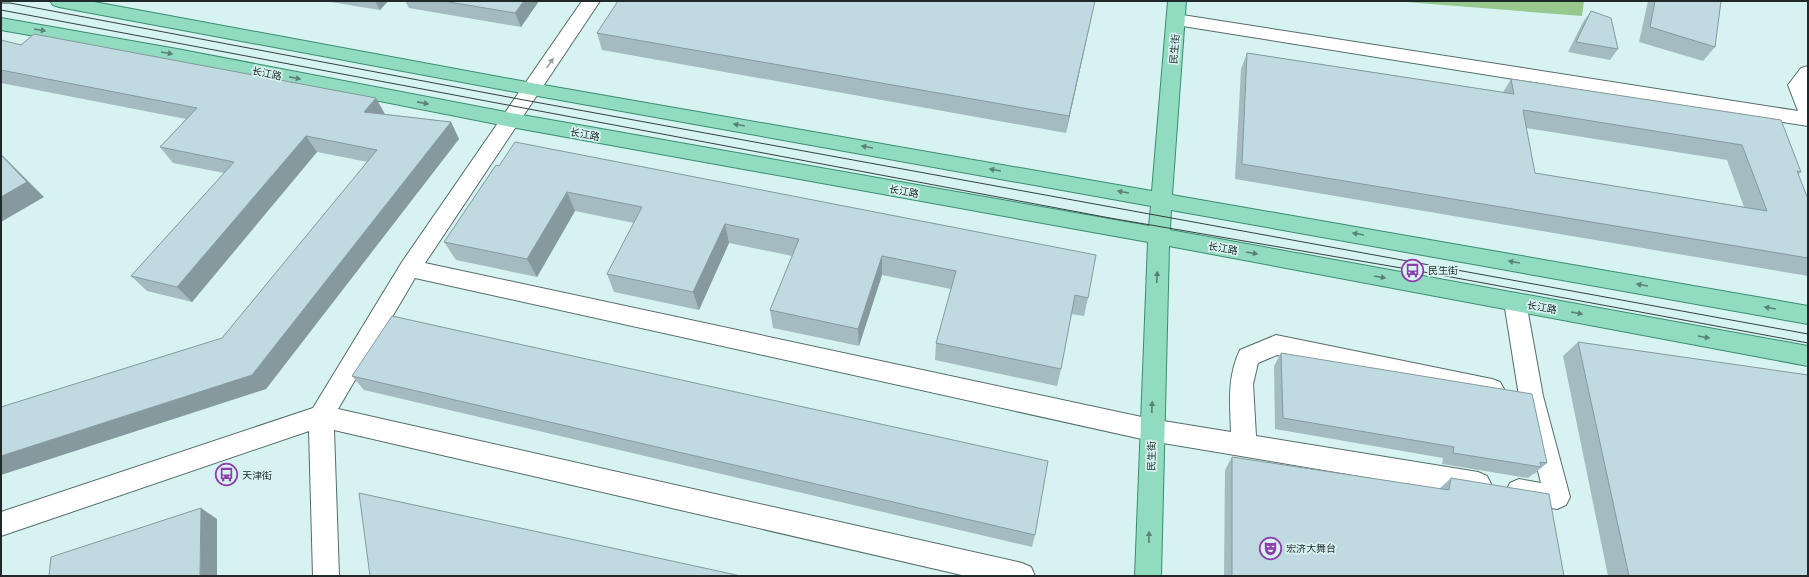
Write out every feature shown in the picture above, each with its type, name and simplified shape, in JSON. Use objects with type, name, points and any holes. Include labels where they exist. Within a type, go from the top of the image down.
[{"type":"main road","points":[[59,1],[532,89],[1808,314]]},
{"type":"main road","name":"民生街","points":[[1148,576],[1151,430],[1158,236],[1177,1]]},
{"type":"main road","name":"长江路","points":[[1,24],[516,114],[1158,236],[1808,356]]},
{"type":"street","points":[[326,576],[321,416],[410,268],[516,114],[591,1]]},
{"type":"street","points":[[1176,20],[1808,119]]},
{"type":"street","points":[[1808,72],[1797,84],[1808,112]]},
{"type":"street","points":[[410,268],[1151,430],[1557,497],[1530,396],[1515,302]]},
{"type":"street","points":[[1244,445],[1242,384],[1248,357],[1276,344],[1530,396]]},
{"type":"street","points":[[1,524],[321,416],[1022,576]]},
{"type":"green space","points":[[1393,1],[1584,1],[1582,16]]},
{"type":"building","points":[[443,1],[524,1],[515,13]]},
{"type":"building","points":[[618,1],[1095,1],[1069,116],[597,33]]},
{"type":"building","points":[[1655,1],[1721,1],[1715,47],[1650,27]]},
{"type":"building","points":[[1591,11],[1611,18],[1618,49],[1576,42]]},
{"type":"building","points":[[34,34],[376,98],[364,112],[451,122],[252,375],[1,456],[1,407],[222,338],[377,150],[306,136],[177,287],[131,276],[234,162],[160,147],[197,108],[1,70],[1,40],[21,45]]},
{"type":"building","points":[[1247,53],[1514,94],[1511,79],[1781,120],[1801,172],[1797,171],[1808,199],[1808,258],[1242,164]],"holes":[[[1523,110],[1742,145],[1767,211],[1535,173]]]},
{"type":"building","points":[[515,142],[1096,255],[1088,298],[1075,295],[1061,369],[936,343],[956,271],[882,256],[858,329],[770,310],[799,239],[725,224],[693,292],[607,274],[642,207],[567,192],[527,259],[444,242],[496,165],[499,166]]},
{"type":"building","points":[[1,155],[27,182],[1,197]]},
{"type":"building","points":[[392,316],[1048,461],[1035,535],[352,376]]},
{"type":"building","points":[[1578,342],[1808,375],[1808,576],[1629,576]]},
{"type":"building","points":[[1281,353],[1532,394],[1547,463],[1540,462],[1541,467],[1453,453],[1454,447],[1283,418]]},
{"type":"building","points":[[1232,457],[1449,490],[1451,478],[1549,494],[1564,576],[1232,576]]},
{"type":"building","points":[[359,493],[741,576],[370,576]]},
{"type":"building","points":[[201,508],[200,576],[49,576],[51,557]]},
{"type":"tram line","points":[[1,3],[10,3],[524,100],[1808,334]]},
{"type":"tram line","points":[[1,10],[1110,218],[1413,270],[1808,343]]},
{"type":"place","name":"民生街","points":[[1413,270]]},
{"type":"place","name":"天津街","points":[[226,475]]},
{"type":"place","name":"宏济大舞台","points":[[1270,548]]}]
